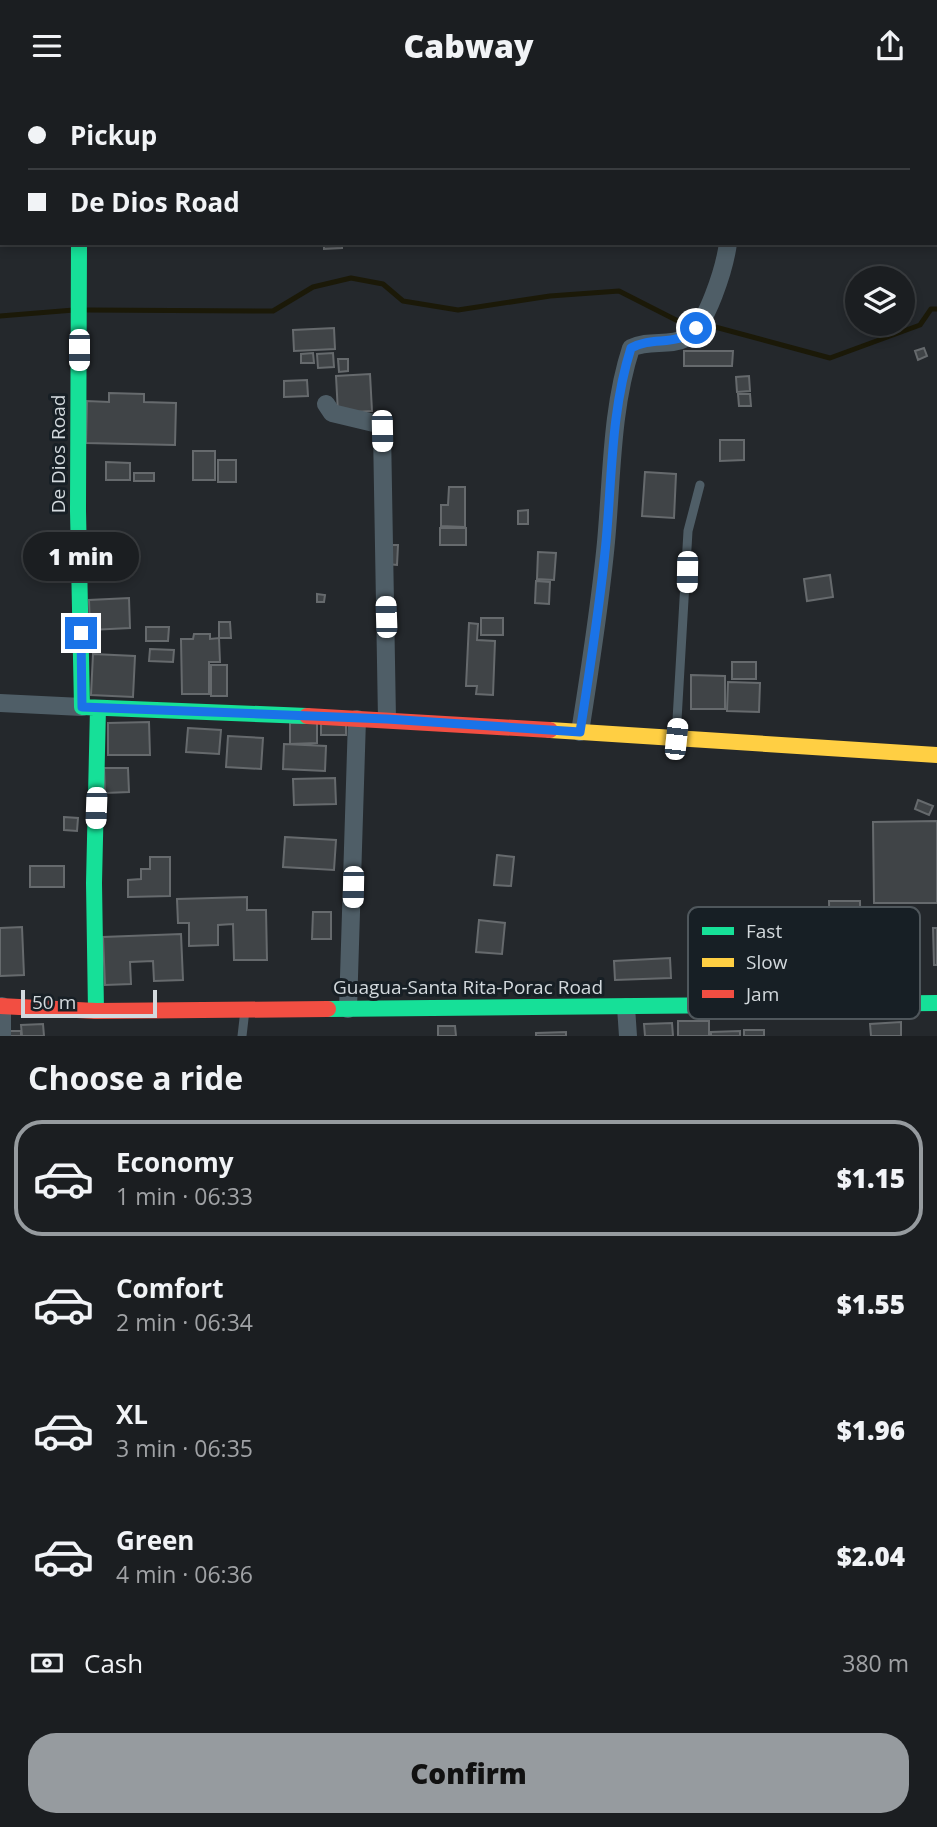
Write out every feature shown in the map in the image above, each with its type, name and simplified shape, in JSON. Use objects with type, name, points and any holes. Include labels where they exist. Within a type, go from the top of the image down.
[{"type":"street","name":"De Dios Road","points":[[79,245],[78,298],[96,1011]]},
{"type":"street","points":[[580,732],[603,575],[610,487],[625,367],[631,348],[644,341],[685,339],[700,322],[726,262],[728,245]]},
{"type":"street","points":[[326,404],[332,413],[378,423],[382,431],[387,719]]},
{"type":"street","points":[[0,703],[387,719],[937,755]]},
{"type":"street","points":[[348,1009],[356,719]]},
{"type":"street","points":[[1,1006],[2,1036]]},
{"type":"street","name":"Guagua-Santa Rita-Porac Road","points":[[1,1006],[96,1011],[688,1006]]},
{"type":"street","points":[[626,1007],[628,1036]]},
{"type":"lane","points":[[676,739],[688,531],[700,485]]},
{"type":"lane","points":[[242,1036],[245,1009]]},
{"type":"building","points":[[324,245],[342,245],[342,248],[324,249]]},
{"type":"building","points":[[334,328],[335,349],[294,351],[293,330]]},
{"type":"building","points":[[924,348],[927,356],[918,360],[915,351]]},
{"type":"building","points":[[684,351],[733,351],[732,366],[684,366]]},
{"type":"building","points":[[313,353],[314,363],[301,363],[301,354]]},
{"type":"building","points":[[333,353],[334,367],[318,368],[317,354]]},
{"type":"building","points":[[338,359],[348,359],[348,371],[339,372]]},
{"type":"building","points":[[370,374],[372,411],[338,413],[336,376]]},
{"type":"building","points":[[749,376],[750,391],[737,392],[736,377]]},
{"type":"building","points":[[307,380],[308,396],[284,397],[284,381]]},
{"type":"building","points":[[109,393],[144,394],[144,402],[176,403],[175,445],[86,443],[87,401],[109,402]]},
{"type":"building","points":[[738,394],[750,394],[751,406],[739,406]]},
{"type":"building","points":[[720,440],[744,440],[744,460],[720,461]]},
{"type":"building","points":[[193,451],[215,451],[215,480],[193,480]]},
{"type":"building","points":[[218,460],[236,460],[236,482],[218,482]]},
{"type":"building","points":[[106,462],[130,463],[130,480],[106,480]]},
{"type":"building","points":[[645,472],[676,474],[674,518],[642,516]]},
{"type":"building","points":[[134,473],[154,473],[154,481],[134,481]]},
{"type":"building","points":[[449,487],[465,487],[465,527],[441,526],[441,505],[448,505]]},
{"type":"building","points":[[528,510],[528,524],[518,524],[518,511]]},
{"type":"building","points":[[440,528],[466,528],[466,545],[440,545]]},
{"type":"building","points":[[387,545],[398,545],[397,565],[387,564]]},
{"type":"building","points":[[538,552],[556,553],[554,580],[537,579]]},
{"type":"building","points":[[830,575],[833,597],[807,601],[804,579]]},
{"type":"building","points":[[536,581],[550,582],[549,604],[535,603]]},
{"type":"building","points":[[317,594],[325,595],[324,602],[317,602]]},
{"type":"building","points":[[129,598],[130,628],[90,630],[89,600]]},
{"type":"building","points":[[481,618],[503,618],[503,635],[481,635]]},
{"type":"building","points":[[219,622],[230,622],[231,638],[219,638]]},
{"type":"building","points":[[469,623],[478,624],[477,640],[495,641],[493,695],[476,694],[477,686],[466,686]]},
{"type":"building","points":[[146,627],[169,627],[168,641],[146,641]]},
{"type":"building","points":[[194,634],[210,634],[210,639],[219,638],[220,662],[209,662],[209,694],[182,694],[181,639],[193,639]]},
{"type":"building","points":[[150,649],[174,650],[173,662],[149,661]]},
{"type":"building","points":[[93,654],[135,656],[133,697],[91,695]]},
{"type":"building","points":[[732,662],[756,662],[756,679],[732,679]]},
{"type":"building","points":[[211,665],[227,665],[227,696],[211,696]]},
{"type":"building","points":[[691,675],[725,676],[725,709],[691,709]]},
{"type":"building","points":[[728,682],[760,683],[759,712],[727,711]]},
{"type":"building","points":[[149,722],[150,755],[108,755],[108,723]]},
{"type":"building","points":[[290,723],[317,723],[317,743],[290,744]]},
{"type":"building","points":[[321,723],[346,724],[346,735],[321,735]]},
{"type":"building","points":[[188,728],[221,730],[219,754],[186,752]]},
{"type":"building","points":[[228,736],[263,738],[261,769],[226,767]]},
{"type":"building","points":[[284,744],[326,746],[325,771],[283,769]]},
{"type":"building","points":[[104,768],[128,768],[129,792],[105,793]]},
{"type":"building","points":[[335,778],[336,804],[294,805],[293,779]]},
{"type":"building","points":[[918,800],[933,806],[929,815],[915,809]]},
{"type":"building","points":[[64,817],[78,818],[77,831],[64,830]]},
{"type":"building","points":[[937,821],[937,903],[874,903],[873,822]]},
{"type":"building","points":[[285,837],[336,840],[334,870],[283,867]]},
{"type":"building","points":[[497,855],[514,857],[511,886],[494,885]]},
{"type":"building","points":[[150,857],[170,857],[170,896],[128,897],[128,880],[141,879],[141,869],[150,869]]},
{"type":"building","points":[[30,866],[64,866],[64,887],[30,887]]},
{"type":"building","points":[[247,897],[247,910],[266,910],[267,960],[234,960],[233,924],[218,925],[218,945],[189,946],[189,923],[178,923],[177,899]]},
{"type":"building","points":[[829,901],[860,901],[860,907],[829,907]]},
{"type":"building","points":[[313,912],[331,912],[331,939],[312,939]]},
{"type":"building","points":[[479,920],[505,923],[502,954],[476,952]]},
{"type":"building","points":[[22,927],[24,975],[0,976],[0,928]]},
{"type":"building","points":[[933,928],[937,928],[937,965],[934,965]]},
{"type":"building","points":[[181,934],[183,980],[154,981],[153,961],[130,962],[131,984],[105,985],[103,937]]},
{"type":"building","points":[[670,958],[671,978],[615,980],[614,961]]},
{"type":"building","points":[[678,1021],[709,1021],[709,1036],[678,1036]]},
{"type":"building","points":[[901,1022],[901,1036],[871,1036],[870,1024]]},
{"type":"building","points":[[672,1023],[673,1036],[645,1036],[644,1024]]},
{"type":"building","points":[[43,1024],[44,1036],[22,1036],[21,1025]]},
{"type":"building","points":[[438,1026],[455,1026],[456,1036],[438,1036]]},
{"type":"building","points":[[744,1030],[764,1030],[764,1036],[744,1036]]},
{"type":"building","points":[[4,1031],[21,1031],[21,1036],[4,1036]]},
{"type":"building","points":[[740,1031],[740,1036],[711,1036],[711,1032]]},
{"type":"building","points":[[566,1032],[566,1036],[536,1036],[536,1033]]},
{"type":"waterway","points":[[87,310],[273,311],[313,287],[351,278],[383,284],[403,301],[458,310],[550,296],[619,291],[676,320],[695,322]]},
{"type":"waterway","points":[[704,324],[830,358],[920,325],[931,309],[937,309]]},
{"type":"waterway","points":[[0,316],[74,310]]},
{"type":"traffic: fast","points":[[79,245],[78,511],[82,707],[307,716]]},
{"type":"traffic: fast","points":[[96,1011],[94,883],[98,708]]},
{"type":"traffic: fast","points":[[920,1003],[937,1003]]},
{"type":"traffic: fast","points":[[328,1009],[688,1005]]},
{"type":"traffic: slow","points":[[550,730],[937,755]]},
{"type":"traffic: jam","points":[[307,716],[550,730]]},
{"type":"traffic: jam","points":[[0,1006],[96,1011],[328,1009]]},
{"type":"route","points":[[81,633],[82,707],[387,719],[580,732],[603,575],[616,428],[625,367],[631,348],[644,341],[685,339],[696,328]]}]
